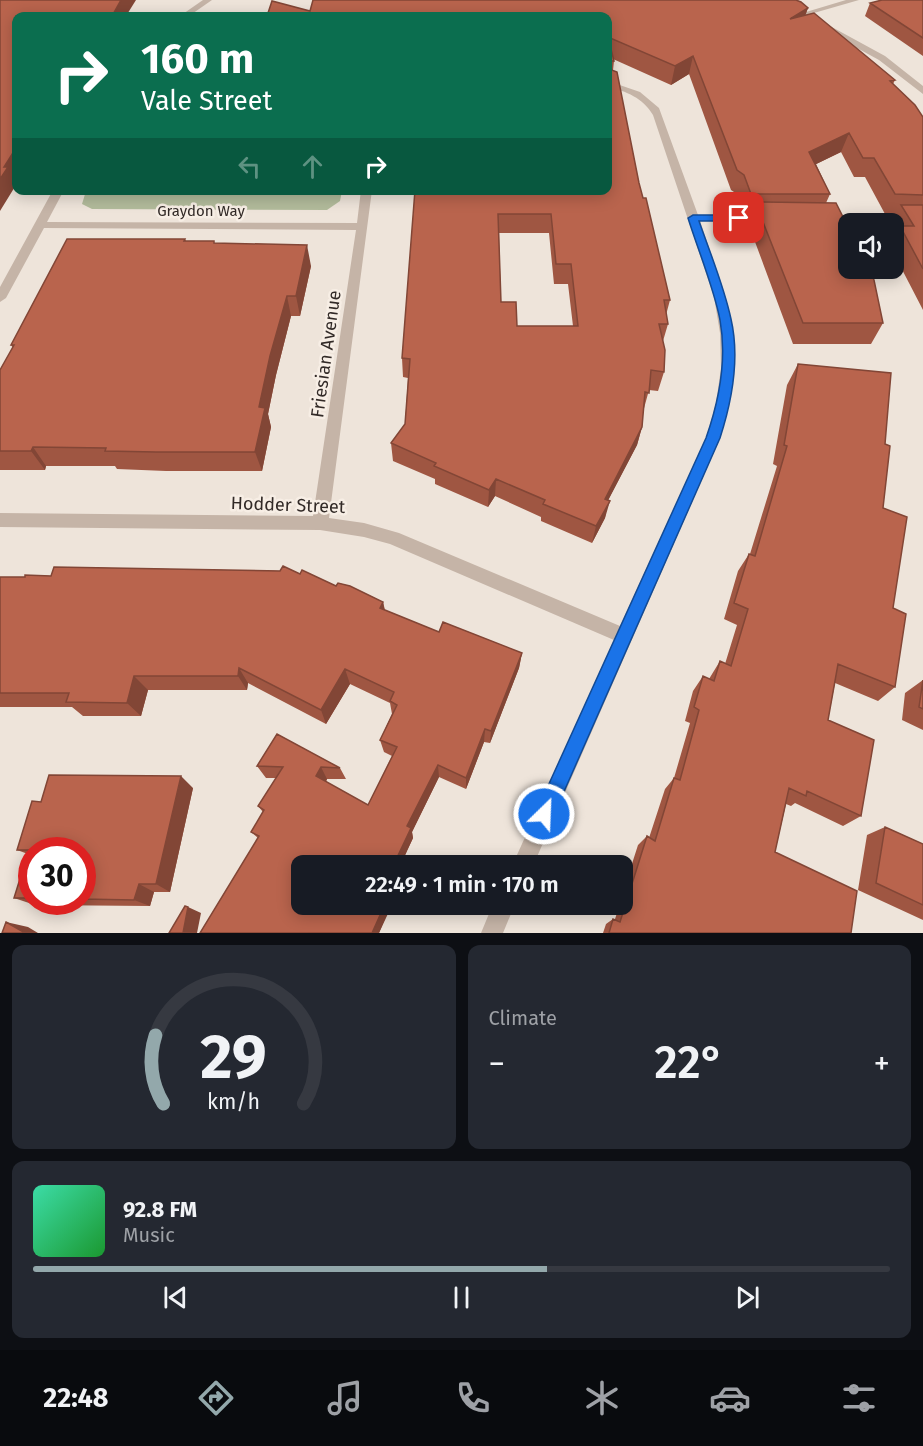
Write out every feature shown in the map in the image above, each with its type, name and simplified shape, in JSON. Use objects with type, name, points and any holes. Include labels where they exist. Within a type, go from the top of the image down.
[{"type":"street","points":[[190,12],[208,0]]},
{"type":"street","points":[[855,0],[797,14],[862,45],[902,72],[923,91]]},
{"type":"street","points":[[527,855],[713,438],[726,390],[729,359],[726,320],[655,108],[632,92],[612,85]]},
{"type":"street","points":[[0,298],[56,195]]},
{"type":"street","name":"Friesian Avenue","points":[[320,523],[366,195]]},
{"type":"street","points":[[693,218],[785,218]]},
{"type":"street","points":[[808,218],[923,219]]},
{"type":"street","name":"Graydon Way","points":[[40,225],[362,227]]},
{"type":"street","name":"Hodder Street","points":[[0,520],[320,523],[364,530],[393,538],[624,636]]},
{"type":"street","points":[[492,933],[499,915]]},
{"type":"green space","points":[[85,195],[341,195],[340,201],[327,210],[92,209],[82,204]]},
{"type":"building","points":[[0,0],[121,0],[114,12],[12,12],[12,154],[4,167],[8,167],[0,179]]},
{"type":"building","points":[[313,0],[796,0],[808,8],[790,19],[814,13],[895,80],[890,81],[915,105],[923,117],[923,195],[895,194],[874,158],[863,158],[849,133],[809,152],[830,194],[751,194],[744,175],[737,170],[693,56],[675,66],[612,39],[612,12],[268,12],[272,1],[310,11]]},
{"type":"building","points":[[882,0],[923,0],[923,38],[870,3]]},
{"type":"building","points":[[612,70],[617,72],[639,183],[643,198],[646,198],[670,300],[664,300],[668,324],[659,324],[665,350],[664,372],[651,370],[649,393],[645,392],[642,427],[605,499],[610,501],[596,526],[543,504],[545,500],[496,479],[489,490],[434,466],[436,463],[391,443],[405,424],[410,359],[402,358],[415,195],[612,195]],"holes":[[[498,214],[551,214],[556,264],[571,264],[578,326],[517,326],[516,302],[501,302]]]},
{"type":"building","points":[[755,202],[836,203],[841,213],[838,213],[838,279],[874,280],[883,323],[803,323]]},
{"type":"building","points":[[901,205],[923,205],[923,269],[904,233],[904,226],[914,226]]},
{"type":"building","points":[[67,239],[185,239],[184,241],[214,241],[214,243],[307,245],[296,296],[287,296],[270,356],[259,407],[265,408],[255,452],[105,451],[106,448],[33,447],[31,451],[0,451],[0,370]]},
{"type":"building","points":[[798,364],[891,373],[885,444],[890,446],[883,508],[907,517],[893,608],[906,614],[895,687],[838,664],[828,720],[874,740],[861,816],[807,791],[806,796],[789,788],[775,852],[857,891],[851,933],[609,933],[613,919],[620,922],[622,915],[633,915],[633,881],[647,836],[655,841],[674,778],[680,780],[699,710],[694,707],[703,676],[714,681],[720,661],[731,666],[748,609],[734,603],[749,554],[755,556],[787,446],[784,445]]},
{"type":"building","points":[[283,566],[300,574],[302,570],[336,586],[338,583],[350,586],[383,602],[380,608],[439,632],[443,622],[522,653],[491,731],[485,729],[466,778],[438,765],[407,826],[411,828],[398,855],[291,855],[291,915],[380,915],[372,933],[200,933],[259,836],[251,832],[264,810],[258,806],[283,767],[257,766],[277,734],[340,768],[321,767],[316,776],[368,805],[397,747],[380,740],[397,705],[390,701],[394,692],[345,669],[321,710],[239,668],[238,676],[134,676],[127,703],[66,702],[69,693],[0,693],[0,577],[51,576],[54,567],[280,571]]},
{"type":"building","points":[[923,680],[923,709],[919,707]]},
{"type":"building","points":[[49,775],[181,776],[156,884],[139,884],[134,900],[96,899],[96,837],[21,837],[32,801],[41,802]]},
{"type":"building","points":[[885,827],[923,844],[923,905],[876,883]]},
{"type":"building","points":[[18,885],[18,898],[14,898]]},
{"type":"building","points":[[185,906],[188,907],[183,933],[169,933]]},
{"type":"building","points":[[6,922],[25,933],[2,933]]},
{"type":"route","points":[[544,814],[713,438],[721,414],[729,367],[726,320],[693,218],[739,218]]}]
